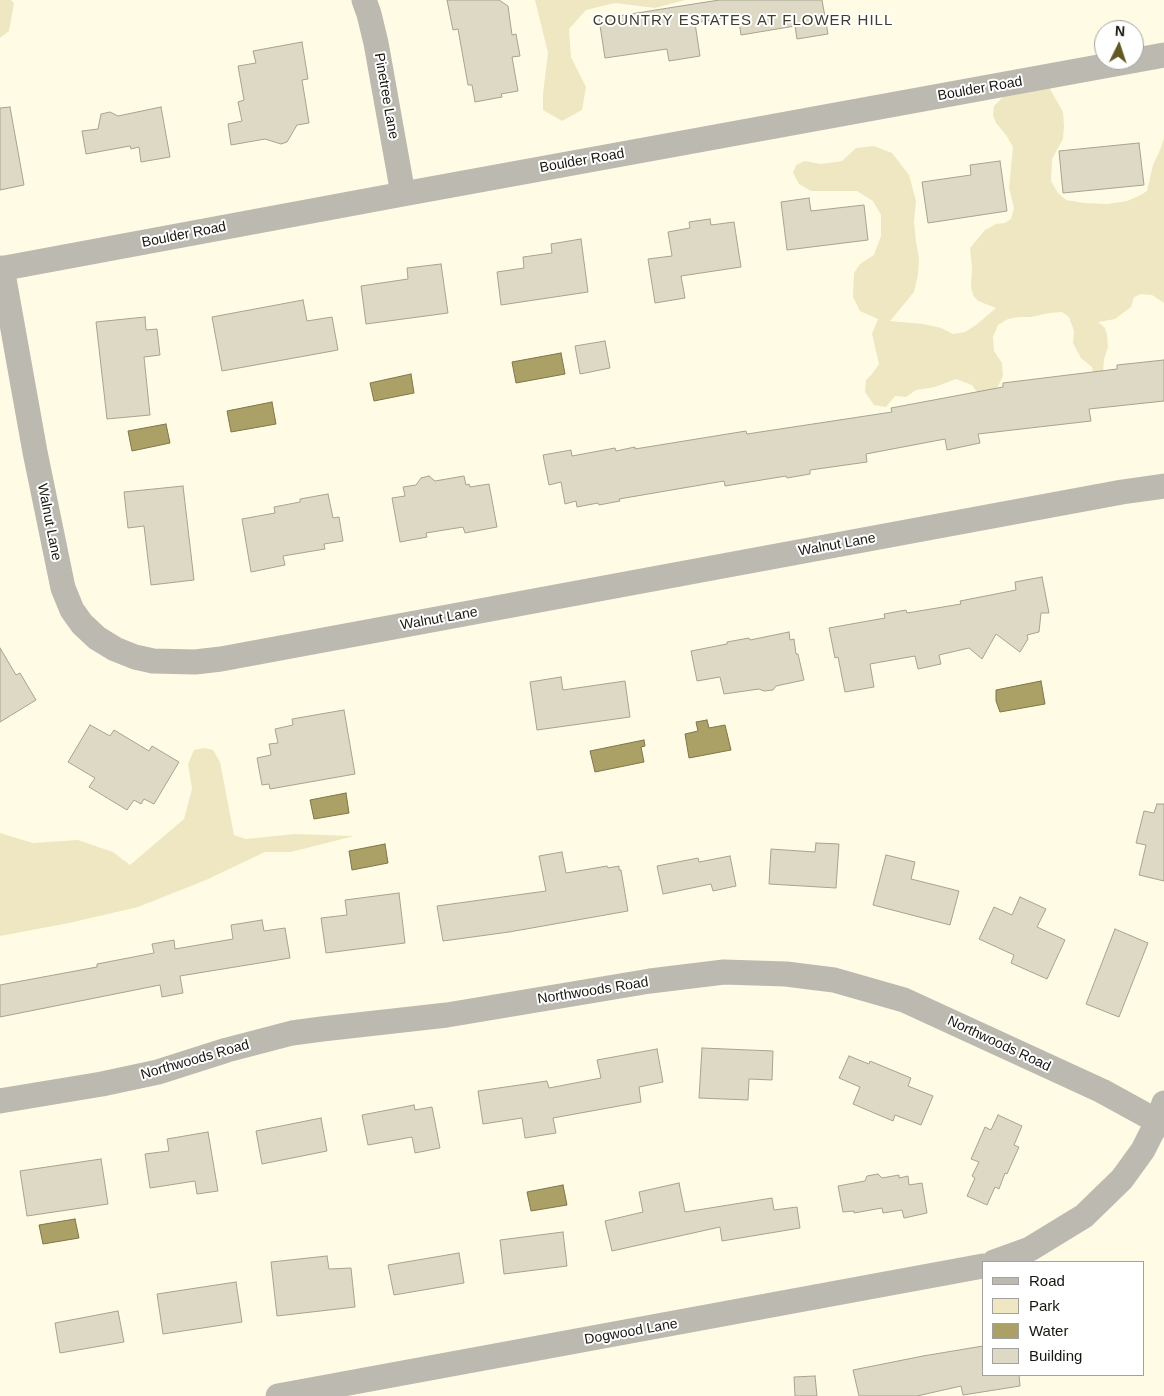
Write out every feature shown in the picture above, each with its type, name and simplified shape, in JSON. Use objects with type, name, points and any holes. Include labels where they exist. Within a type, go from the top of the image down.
[{"type":"street","name":"Pinetree Lane","points":[[364,0],[376,43],[403,194]]},
{"type":"street","name":"Boulder Road","points":[[1,269],[1164,55]]},
{"type":"street","name":"Walnut Lane","points":[[1,269],[63,588],[72,610],[82,624],[97,638],[115,649],[135,657],[153,661],[195,662],[222,659],[1112,494],[1164,486]]},
{"type":"street","name":"Northwoods Road","points":[[0,1101],[102,1084],[158,1072],[227,1050],[292,1033],[322,1028],[447,1015],[650,981],[724,972],[786,974],[834,980],[904,1000],[1162,1117]]},
{"type":"street","points":[[997,1261],[1030,1249],[1084,1216],[1122,1179],[1143,1150],[1162,1117]]},
{"type":"street","name":"Dogwood Lane","points":[[278,1396],[982,1266]]},
{"type":"green space","points":[[0,0],[11,0],[14,3],[9,31],[0,38]]},
{"type":"green space","points":[[535,0],[685,0],[655,8],[615,3],[586,10],[569,29],[571,57],[586,87],[582,110],[562,121],[543,110],[548,53]]},
{"type":"green space","points":[[1046,82],[1063,112],[1063,139],[1052,159],[1051,181],[1058,193],[1066,200],[1107,204],[1127,201],[1147,191],[1153,165],[1164,138],[1164,303],[1152,295],[1141,294],[1134,297],[1131,307],[1115,319],[1098,322],[1105,328],[1108,347],[1104,359],[1102,385],[1098,397],[1092,367],[1081,358],[1073,343],[1074,331],[1069,317],[1062,312],[1008,319],[998,325],[993,337],[994,351],[1002,363],[1003,376],[988,407],[972,385],[956,379],[935,387],[916,390],[906,397],[895,396],[886,407],[874,405],[865,392],[866,380],[879,364],[872,334],[878,319],[860,311],[853,297],[854,273],[860,264],[874,255],[881,236],[881,215],[873,201],[857,191],[811,191],[799,184],[793,173],[796,165],[805,161],[821,164],[842,161],[856,148],[874,146],[892,153],[909,175],[916,201],[914,222],[919,259],[914,292],[890,321],[923,324],[941,328],[953,334],[965,332],[996,308],[978,301],[973,295],[970,248],[985,230],[1011,219],[1014,208],[1009,188],[1013,147],[996,123],[993,115],[994,106],[1009,89]]},
{"type":"green space","points":[[204,748],[213,750],[220,762],[234,835],[246,839],[294,834],[354,836],[291,852],[265,852],[206,880],[138,907],[0,936],[0,833],[33,843],[78,840],[113,852],[130,865],[184,819],[192,789],[188,764],[194,750]]},
{"type":"water","points":[[561,353],[565,374],[516,383],[512,362]]},
{"type":"water","points":[[411,374],[414,393],[374,401],[370,383]]},
{"type":"water","points":[[272,402],[276,424],[231,432],[227,411]]},
{"type":"water","points":[[166,424],[170,443],[132,451],[128,431]]},
{"type":"water","points":[[1041,681],[1045,704],[1000,712],[996,701],[996,690]]},
{"type":"water","points":[[707,720],[709,728],[725,725],[731,750],[689,758],[685,734],[698,731],[696,722]]},
{"type":"water","points":[[644,740],[645,746],[641,747],[644,762],[595,772],[590,751]]},
{"type":"water","points":[[346,793],[349,813],[314,819],[310,800]]},
{"type":"water","points":[[385,844],[388,863],[352,870],[349,851]]},
{"type":"water","points":[[563,1185],[567,1205],[531,1211],[527,1192]]},
{"type":"water","points":[[75,1219],[79,1238],[43,1244],[39,1225]]},
{"type":"building","points":[[447,0],[499,0],[508,6],[512,35],[516,34],[520,56],[512,57],[518,91],[501,94],[502,97],[475,102],[472,85],[468,85],[458,29],[453,30]]},
{"type":"building","points":[[719,0],[822,0],[828,34],[797,39],[795,26],[741,35],[738,15],[695,23],[700,56],[669,61],[667,49],[605,58],[599,19]]},
{"type":"building","points":[[302,42],[308,79],[302,80],[309,123],[297,125],[287,142],[281,144],[265,139],[231,145],[228,124],[242,121],[238,102],[244,100],[238,66],[256,63],[253,51]]},
{"type":"building","points":[[10,107],[24,185],[0,190],[0,108]]},
{"type":"building","points":[[161,107],[170,157],[141,162],[139,147],[131,149],[130,146],[86,154],[82,131],[98,129],[101,114],[110,112],[118,116]]},
{"type":"building","points":[[1139,143],[1144,185],[1063,193],[1059,151]]},
{"type":"building","points":[[1000,161],[1007,211],[928,223],[922,182],[971,175],[970,165]]},
{"type":"building","points":[[809,198],[811,211],[864,205],[868,240],[787,250],[781,202]]},
{"type":"building","points":[[710,219],[711,225],[734,222],[741,267],[681,276],[685,298],[655,303],[648,259],[672,256],[668,232],[690,228],[689,222]]},
{"type":"building","points":[[581,239],[588,292],[501,305],[497,272],[524,268],[523,257],[552,253],[551,244]]},
{"type":"building","points":[[441,264],[448,313],[366,324],[361,286],[408,279],[407,268]]},
{"type":"building","points":[[303,300],[307,321],[332,317],[338,350],[222,371],[212,317]]},
{"type":"building","points":[[145,317],[146,330],[157,329],[160,355],[144,357],[150,415],[107,419],[96,322]]},
{"type":"building","points":[[605,341],[610,368],[580,374],[575,346]]},
{"type":"building","points":[[1164,360],[1164,401],[1089,409],[1091,421],[978,434],[980,443],[947,450],[945,439],[866,454],[867,462],[810,470],[810,474],[787,478],[786,476],[725,486],[724,481],[619,499],[620,501],[599,505],[598,503],[577,507],[576,501],[565,504],[561,482],[549,485],[543,455],[571,450],[572,456],[615,448],[616,451],[635,447],[635,449],[746,431],[747,434],[892,412],[891,408],[1003,387],[1003,383],[1117,369],[1117,365]]},
{"type":"building","points":[[429,476],[435,481],[464,476],[466,485],[469,484],[470,487],[489,484],[497,527],[465,533],[463,527],[426,533],[427,537],[400,542],[392,498],[405,496],[403,487],[416,485],[421,478]]},
{"type":"building","points":[[183,486],[194,580],[151,585],[144,526],[128,528],[124,492]]},
{"type":"building","points":[[328,494],[333,518],[339,517],[343,541],[324,544],[325,549],[283,556],[285,565],[251,572],[242,519],[275,513],[274,507],[300,502],[300,499]]},
{"type":"building","points":[[1042,577],[1049,613],[1041,613],[1039,632],[1027,635],[1028,639],[1020,652],[996,634],[982,659],[969,648],[939,655],[941,664],[918,669],[915,656],[870,664],[874,687],[845,692],[838,657],[835,658],[829,628],[885,618],[884,614],[906,610],[907,613],[961,604],[960,601],[1016,590],[1015,582]]},
{"type":"building","points":[[789,632],[790,640],[794,639],[796,654],[798,654],[804,680],[776,686],[773,690],[764,691],[759,689],[724,694],[720,677],[697,681],[691,651],[727,644],[727,642],[749,638],[750,640]]},
{"type":"building","points":[[0,648],[16,675],[20,673],[36,700],[0,722]]},
{"type":"building","points":[[561,677],[563,690],[625,681],[630,717],[537,730],[530,682]]},
{"type":"building","points":[[344,710],[355,774],[270,789],[269,784],[262,785],[257,758],[271,755],[269,744],[278,743],[275,729],[293,725],[292,719]]},
{"type":"building","points":[[90,725],[110,736],[114,730],[149,751],[152,746],[179,762],[154,804],[144,799],[141,804],[134,800],[127,810],[89,787],[95,778],[68,762]]},
{"type":"building","points":[[1157,804],[1164,804],[1164,881],[1139,875],[1146,845],[1136,843],[1144,811],[1154,813]]},
{"type":"building","points":[[816,843],[839,844],[836,888],[769,884],[771,849],[815,852]]},
{"type":"building","points":[[562,852],[566,873],[607,866],[608,868],[619,866],[628,911],[509,932],[443,941],[437,906],[546,891],[539,856]]},
{"type":"building","points":[[886,855],[915,862],[911,879],[959,891],[950,925],[873,905]]},
{"type":"building","points":[[730,856],[736,886],[713,891],[711,884],[663,894],[657,866],[698,858],[699,862]]},
{"type":"building","points":[[399,893],[405,943],[326,953],[321,918],[347,915],[345,900]]},
{"type":"building","points":[[1020,897],[1046,909],[1037,927],[1065,940],[1047,979],[1011,963],[1014,955],[979,939],[994,907],[1012,915]]},
{"type":"building","points":[[262,920],[264,931],[285,928],[290,958],[180,976],[183,993],[162,997],[160,985],[0,1017],[0,985],[97,967],[97,964],[154,953],[152,944],[174,940],[175,949],[233,939],[231,925]]},
{"type":"building","points":[[1115,929],[1148,943],[1119,1017],[1086,1004]]},
{"type":"building","points":[[702,1048],[773,1051],[772,1080],[749,1079],[748,1100],[699,1098]]},
{"type":"building","points":[[657,1049],[663,1082],[639,1087],[641,1102],[553,1118],[556,1133],[525,1138],[522,1118],[483,1124],[478,1091],[547,1081],[549,1088],[601,1078],[597,1060]]},
{"type":"building","points":[[849,1056],[869,1064],[870,1061],[911,1078],[908,1086],[933,1096],[921,1125],[895,1115],[893,1121],[853,1104],[860,1087],[839,1078]]},
{"type":"building","points":[[414,1105],[415,1110],[432,1107],[440,1148],[415,1153],[412,1137],[368,1145],[362,1115]]},
{"type":"building","points":[[998,1115],[1022,1126],[1014,1145],[1019,1147],[999,1189],[995,1187],[987,1205],[967,1196],[975,1178],[972,1176],[979,1162],[971,1159],[985,1127],[991,1130]]},
{"type":"building","points":[[321,1118],[327,1151],[262,1164],[256,1131]]},
{"type":"building","points":[[208,1132],[218,1191],[197,1194],[195,1181],[150,1188],[145,1154],[169,1151],[167,1139]]},
{"type":"building","points":[[101,1159],[108,1204],[27,1216],[20,1171]]},
{"type":"building","points":[[878,1174],[882,1178],[899,1175],[899,1178],[908,1176],[909,1185],[922,1183],[927,1213],[904,1218],[902,1210],[883,1213],[882,1208],[854,1213],[854,1211],[843,1212],[838,1186],[865,1181],[867,1176]]},
{"type":"building","points":[[679,1183],[685,1212],[772,1198],[774,1210],[797,1207],[800,1228],[722,1241],[720,1227],[612,1251],[605,1221],[643,1212],[639,1192]]},
{"type":"building","points":[[563,1232],[567,1266],[504,1274],[500,1240]]},
{"type":"building","points":[[459,1253],[464,1283],[394,1295],[388,1265]]},
{"type":"building","points":[[327,1256],[329,1269],[351,1268],[355,1307],[277,1316],[271,1262]]},
{"type":"building","points":[[236,1282],[242,1322],[163,1334],[157,1294]]},
{"type":"building","points":[[118,1311],[124,1342],[60,1353],[55,1323]]},
{"type":"building","points":[[982,1346],[982,1376],[1019,1376],[1020,1386],[963,1395],[961,1386],[917,1396],[859,1396],[853,1370]]},
{"type":"building","points":[[815,1376],[817,1396],[795,1396],[794,1377]]},
{"type":"district","name":"COUNTRY ESTATES AT FLOWER HILL","points":[[743,21]]}]
